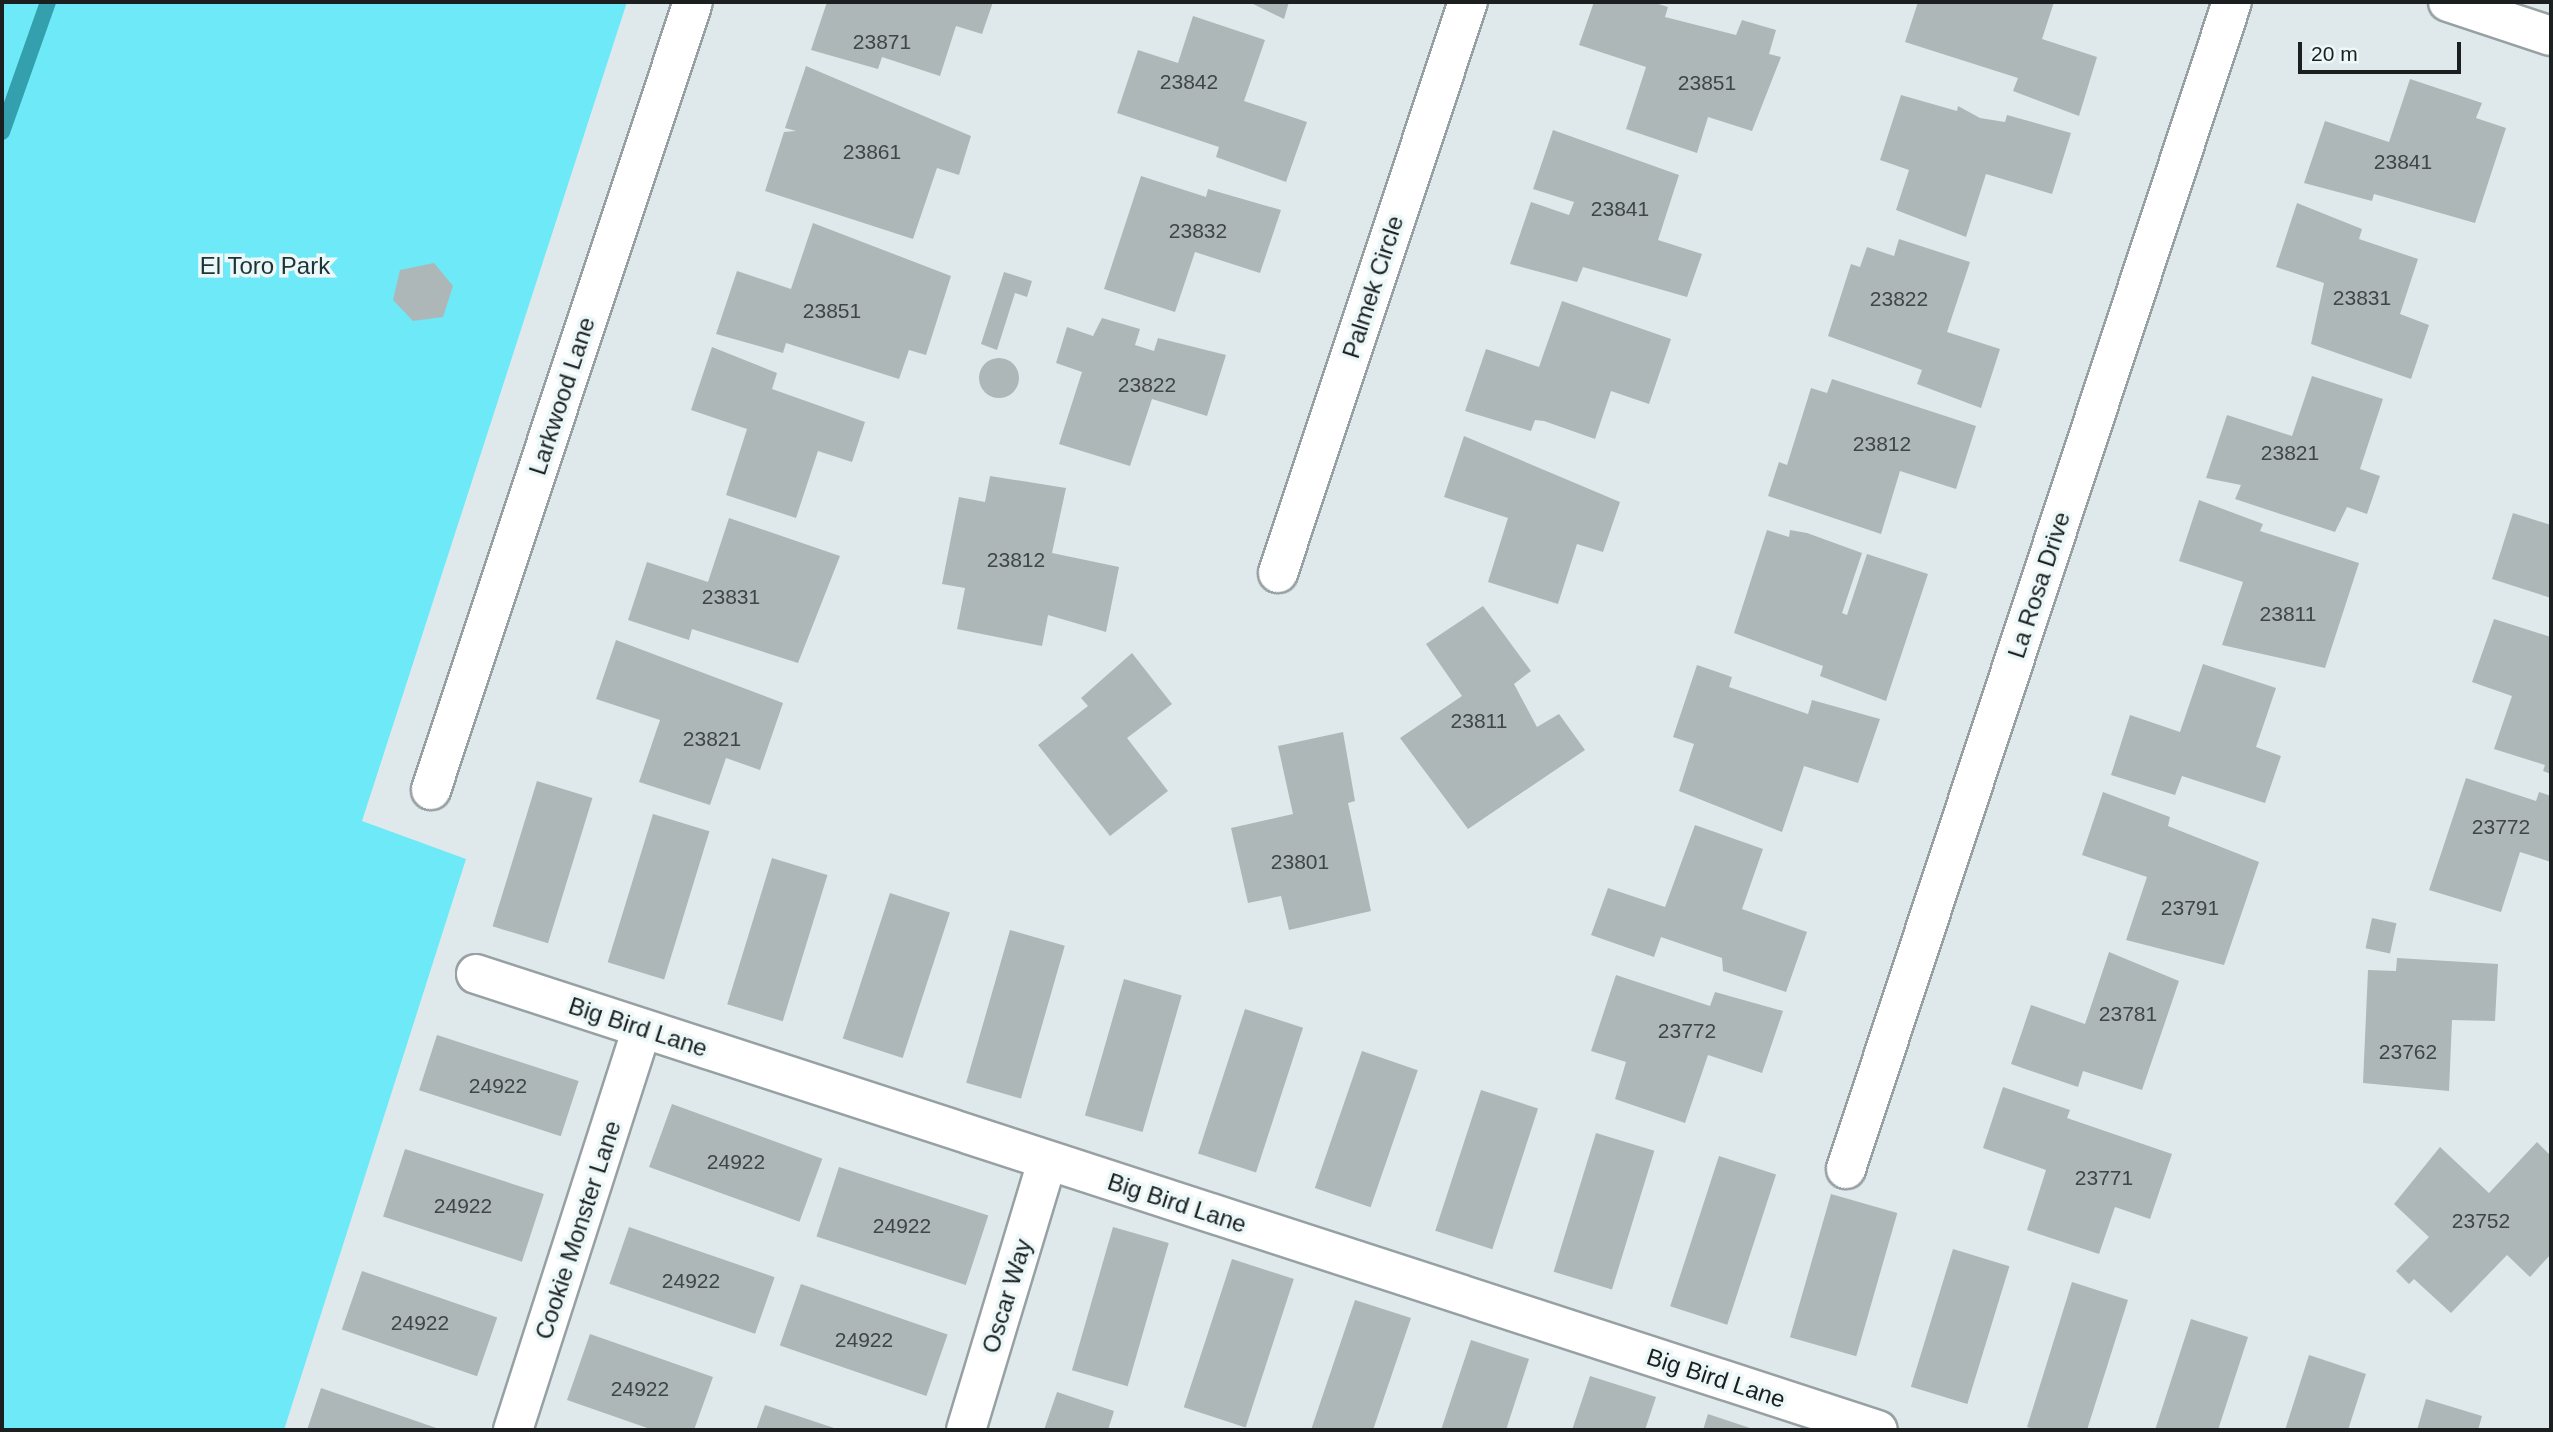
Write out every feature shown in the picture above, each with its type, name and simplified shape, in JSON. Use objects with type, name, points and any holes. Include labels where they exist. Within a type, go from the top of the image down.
[{"type":"street","name":"Larkwood Lane","points":[[431,790],[693,2]]},
{"type":"street","name":"Palmek Circle","points":[[1278,573],[1468,2]]},
{"type":"street","name":"La Rosa Drive","points":[[1846,1169],[2232,2]]},
{"type":"street","points":[[2448,2],[2551,36]]},
{"type":"street","name":"Big Bird Lane","points":[[476,974],[1878,1430]]},
{"type":"street","name":"Cookie Monster Lane","points":[[513,1430],[642,1029]]},
{"type":"street","name":"Oscar Way","points":[[966,1430],[1047,1161]]},
{"type":"green space","name":"El Toro Park","points":[[2,2],[627,2],[362,821],[466,859],[284,1430],[2,1430]]},
{"type":"building","points":[[827,2],[993,2],[982,34],[956,26],[940,76],[882,57],[878,69],[811,50]]},
{"type":"building","points":[[1249,2],[1289,2],[1284,19]]},
{"type":"building","points":[[1594,2],[1652,2],[1668,7],[1665,17],[1736,35],[1742,20],[1776,30],[1769,54],[1781,57],[1752,131],[1708,117],[1697,153],[1626,129],[1646,67],[1579,45]]},
{"type":"building","points":[[1918,2],[2054,2],[2042,39],[2097,57],[2079,116],[2013,91],[2018,78],[1905,42]]},
{"type":"building","points":[[1193,16],[1265,40],[1244,101],[1307,122],[1286,182],[1216,157],[1219,147],[1117,113],[1138,50],[1178,63]]},
{"type":"building","points":[[806,66],[971,136],[959,175],[937,168],[913,239],[765,191],[784,132],[796,131],[785,128]]},
{"type":"building","points":[[2410,79],[2482,103],[2476,118],[2506,128],[2475,223],[2374,194],[2372,201],[2304,183],[2325,121],[2389,142]]},
{"type":"building","points":[[1901,95],[1957,111],[1958,106],[1980,118],[2005,122],[2007,115],[2071,133],[2052,194],[1986,174],[1966,237],[1896,210],[1909,170],[1880,160]]},
{"type":"building","points":[[1553,130],[1679,175],[1658,240],[1702,254],[1687,297],[1583,267],[1577,282],[1510,264],[1531,202],[1569,215],[1574,202],[1533,189]]},
{"type":"building","points":[[1141,176],[1206,197],[1208,189],[1281,210],[1260,273],[1195,252],[1175,312],[1104,289]]},
{"type":"building","points":[[2297,203],[2362,229],[2359,239],[2418,259],[2400,314],[2429,325],[2411,379],[2311,344],[2324,283],[2276,267]]},
{"type":"building","points":[[813,223],[951,276],[926,355],[909,350],[899,379],[786,343],[783,353],[716,334],[737,271],[791,289]]},
{"type":"building","points":[[1899,239],[1970,262],[1947,332],[2000,349],[1981,408],[1917,384],[1922,370],[1828,336],[1851,264],[1860,267],[1867,247],[1894,256]]},
{"type":"building","points":[[434,263],[453,286],[443,317],[413,321],[393,300],[400,270]]},
{"type":"building","points":[[1004,272],[1032,281],[1027,297],[1015,293],[997,350],[981,344]]},
{"type":"building","points":[[1562,301],[1671,339],[1649,404],[1611,391],[1595,439],[1544,421],[1535,420],[1531,431],[1465,411],[1486,349],[1539,367]]},
{"type":"building","points":[[1102,318],[1140,329],[1135,345],[1154,351],[1158,338],[1226,355],[1207,416],[1152,399],[1130,466],[1059,444],[1082,372],[1056,363],[1067,327],[1093,336]]},
{"type":"building","points":[[712,347],[777,373],[772,389],[865,422],[852,462],[818,451],[796,518],[726,495],[747,429],[691,410]]},
{"type":"building","points":[[999,358],[1007,359],[1013,364],[1018,370],[1018,386],[1013,392],[1007,397],[999,398],[991,397],[985,392],[980,386],[979,378],[980,370],[985,364],[991,359]]},
{"type":"building","points":[[2312,376],[2383,399],[2360,469],[2380,476],[2367,514],[2347,507],[2335,532],[2235,499],[2241,485],[2206,478],[2227,415],[2292,436]]},
{"type":"building","points":[[1832,379],[1976,426],[1956,489],[1900,471],[1881,534],[1768,496],[1779,462],[1787,465],[1811,388],[1827,393]]},
{"type":"building","points":[[1464,436],[1620,502],[1603,552],[1577,544],[1558,604],[1488,582],[1508,518],[1444,497]]},
{"type":"building","points":[[990,476],[1066,488],[1052,553],[1119,567],[1106,632],[1048,615],[1042,646],[957,629],[965,588],[942,584],[959,497],[985,502]]},
{"type":"building","points":[[2199,500],[2263,524],[2260,531],[2359,563],[2325,668],[2222,645],[2243,582],[2179,561]]},
{"type":"building","points":[[2513,513],[2551,525],[2551,598],[2492,579]]},
{"type":"building","points":[[729,518],[840,556],[798,663],[692,629],[689,640],[628,620],[647,562],[708,582]]},
{"type":"building","points":[[1767,530],[1789,537],[1790,530],[1807,533],[1862,553],[1842,613],[1847,615],[1867,554],[1928,574],[1886,701],[1820,676],[1823,666],[1734,633]]},
{"type":"building","points":[[1483,606],[1531,671],[1514,684],[1537,727],[1559,714],[1585,750],[1468,829],[1400,738],[1462,696],[1426,644]]},
{"type":"building","points":[[2494,619],[2551,637],[2551,774],[2543,771],[2545,765],[2494,749],[2512,696],[2472,682]]},
{"type":"building","points":[[616,640],[783,703],[760,770],[726,758],[710,805],[639,782],[660,720],[596,699]]},
{"type":"building","points":[[1132,653],[1172,704],[1127,738],[1168,791],[1110,836],[1038,745],[1088,706],[1081,698]]},
{"type":"building","points":[[2203,664],[2276,688],[2256,747],[2281,756],[2265,803],[2182,776],[2175,795],[2111,775],[2130,715],[2180,732]]},
{"type":"building","points":[[1697,665],[1732,677],[1729,687],[1808,714],[1812,700],[1880,719],[1858,783],[1804,766],[1782,832],[1679,791],[1694,744],[1673,737]]},
{"type":"building","points":[[1343,732],[1355,801],[1348,803],[1371,911],[1289,930],[1281,896],[1248,903],[1231,828],[1293,814],[1278,746]]},
{"type":"building","points":[[2466,778],[2536,801],[2539,792],[2551,796],[2551,862],[2520,852],[2501,912],[2429,890]]},
{"type":"building","points":[[537,781],[592,798],[548,943],[493,926]]},
{"type":"building","points":[[2103,792],[2170,817],[2168,826],[2259,862],[2224,965],[2126,940],[2147,877],[2082,855]]},
{"type":"building","points":[[653,814],[709,831],[664,979],[608,962]]},
{"type":"building","points":[[1695,825],[1763,849],[1742,909],[1807,932],[1786,992],[1723,971],[1722,958],[1661,937],[1654,957],[1591,935],[1608,888],[1665,907]]},
{"type":"building","points":[[772,858],[827,875],[783,1021],[727,1004]]},
{"type":"building","points":[[890,893],[950,912],[903,1058],[843,1039]]},
{"type":"building","points":[[2372,918],[2396,923],[2390,954],[2366,948]]},
{"type":"building","points":[[1010,930],[1065,946],[1021,1099],[966,1083]]},
{"type":"building","points":[[2109,952],[2179,981],[2142,1090],[2083,1071],[2078,1087],[2011,1064],[2031,1005],[2085,1024]]},
{"type":"building","points":[[2397,958],[2498,964],[2495,1021],[2452,1020],[2449,1091],[2363,1083],[2368,970],[2396,971]]},
{"type":"building","points":[[1616,975],[1710,1006],[1715,992],[1783,1011],[1762,1073],[1708,1055],[1685,1123],[1615,1099],[1626,1062],[1591,1051]]},
{"type":"building","points":[[1124,979],[1182,996],[1143,1132],[1085,1115]]},
{"type":"building","points":[[1245,1009],[1303,1028],[1256,1172],[1198,1154]]},
{"type":"building","points":[[437,1035],[579,1081],[561,1136],[419,1090]]},
{"type":"building","points":[[1362,1051],[1418,1070],[1371,1207],[1315,1188]]},
{"type":"building","points":[[2003,1087],[2070,1110],[2067,1118],[2172,1154],[2150,1219],[2115,1207],[2099,1254],[2027,1230],[2046,1170],[1983,1148]]},
{"type":"building","points":[[1481,1090],[1538,1109],[1492,1249],[1435,1231]]},
{"type":"building","points":[[672,1104],[822,1159],[799,1222],[649,1167]]},
{"type":"building","points":[[1596,1133],[1654,1151],[1612,1289],[1554,1272]]},
{"type":"building","points":[[2537,1142],[2551,1156],[2551,1254],[2530,1277],[2507,1255],[2451,1313],[2414,1279],[2409,1284],[2396,1271],[2429,1237],[2394,1204],[2440,1147],[2489,1193]]},
{"type":"building","points":[[405,1149],[544,1194],[522,1262],[383,1217]]},
{"type":"building","points":[[1719,1156],[1776,1175],[1727,1325],[1670,1306]]},
{"type":"building","points":[[839,1167],[988,1216],[966,1285],[816,1236]]},
{"type":"building","points":[[1831,1194],[1897,1213],[1856,1356],[1790,1337]]},
{"type":"building","points":[[629,1227],[775,1277],[755,1334],[609,1284]]},
{"type":"building","points":[[1113,1227],[1169,1243],[1128,1386],[1072,1370]]},
{"type":"building","points":[[1953,1249],[2009,1266],[1967,1404],[1911,1387]]},
{"type":"building","points":[[1232,1259],[1294,1279],[1246,1427],[1184,1407]]},
{"type":"building","points":[[362,1271],[497,1318],[477,1376],[342,1330]]},
{"type":"building","points":[[2072,1282],[2128,1300],[2087,1430],[2038,1430],[2027,1427]]},
{"type":"building","points":[[801,1284],[948,1334],[926,1396],[780,1345]]},
{"type":"building","points":[[1355,1300],[1411,1318],[1373,1430],[1311,1430]]},
{"type":"building","points":[[2191,1319],[2248,1337],[2218,1430],[2155,1430]]},
{"type":"building","points":[[590,1334],[713,1377],[694,1430],[653,1430],[567,1400]]},
{"type":"building","points":[[1471,1340],[1529,1359],[1506,1430],[1441,1430]]},
{"type":"building","points":[[2309,1355],[2366,1374],[2348,1430],[2285,1430]]},
{"type":"building","points":[[1590,1376],[1656,1397],[1645,1430],[1572,1430]]},
{"type":"building","points":[[321,1388],[442,1430],[307,1430]]},
{"type":"building","points":[[1057,1392],[1114,1411],[1108,1430],[1044,1430]]},
{"type":"building","points":[[2426,1399],[2482,1416],[2478,1430],[2417,1430]]},
{"type":"building","points":[[765,1405],[840,1430],[756,1430]]},
{"type":"building","points":[[1708,1414],[1756,1430],[1703,1430]]},
{"type":"waterway","points":[[2,132],[48,2]]}]
